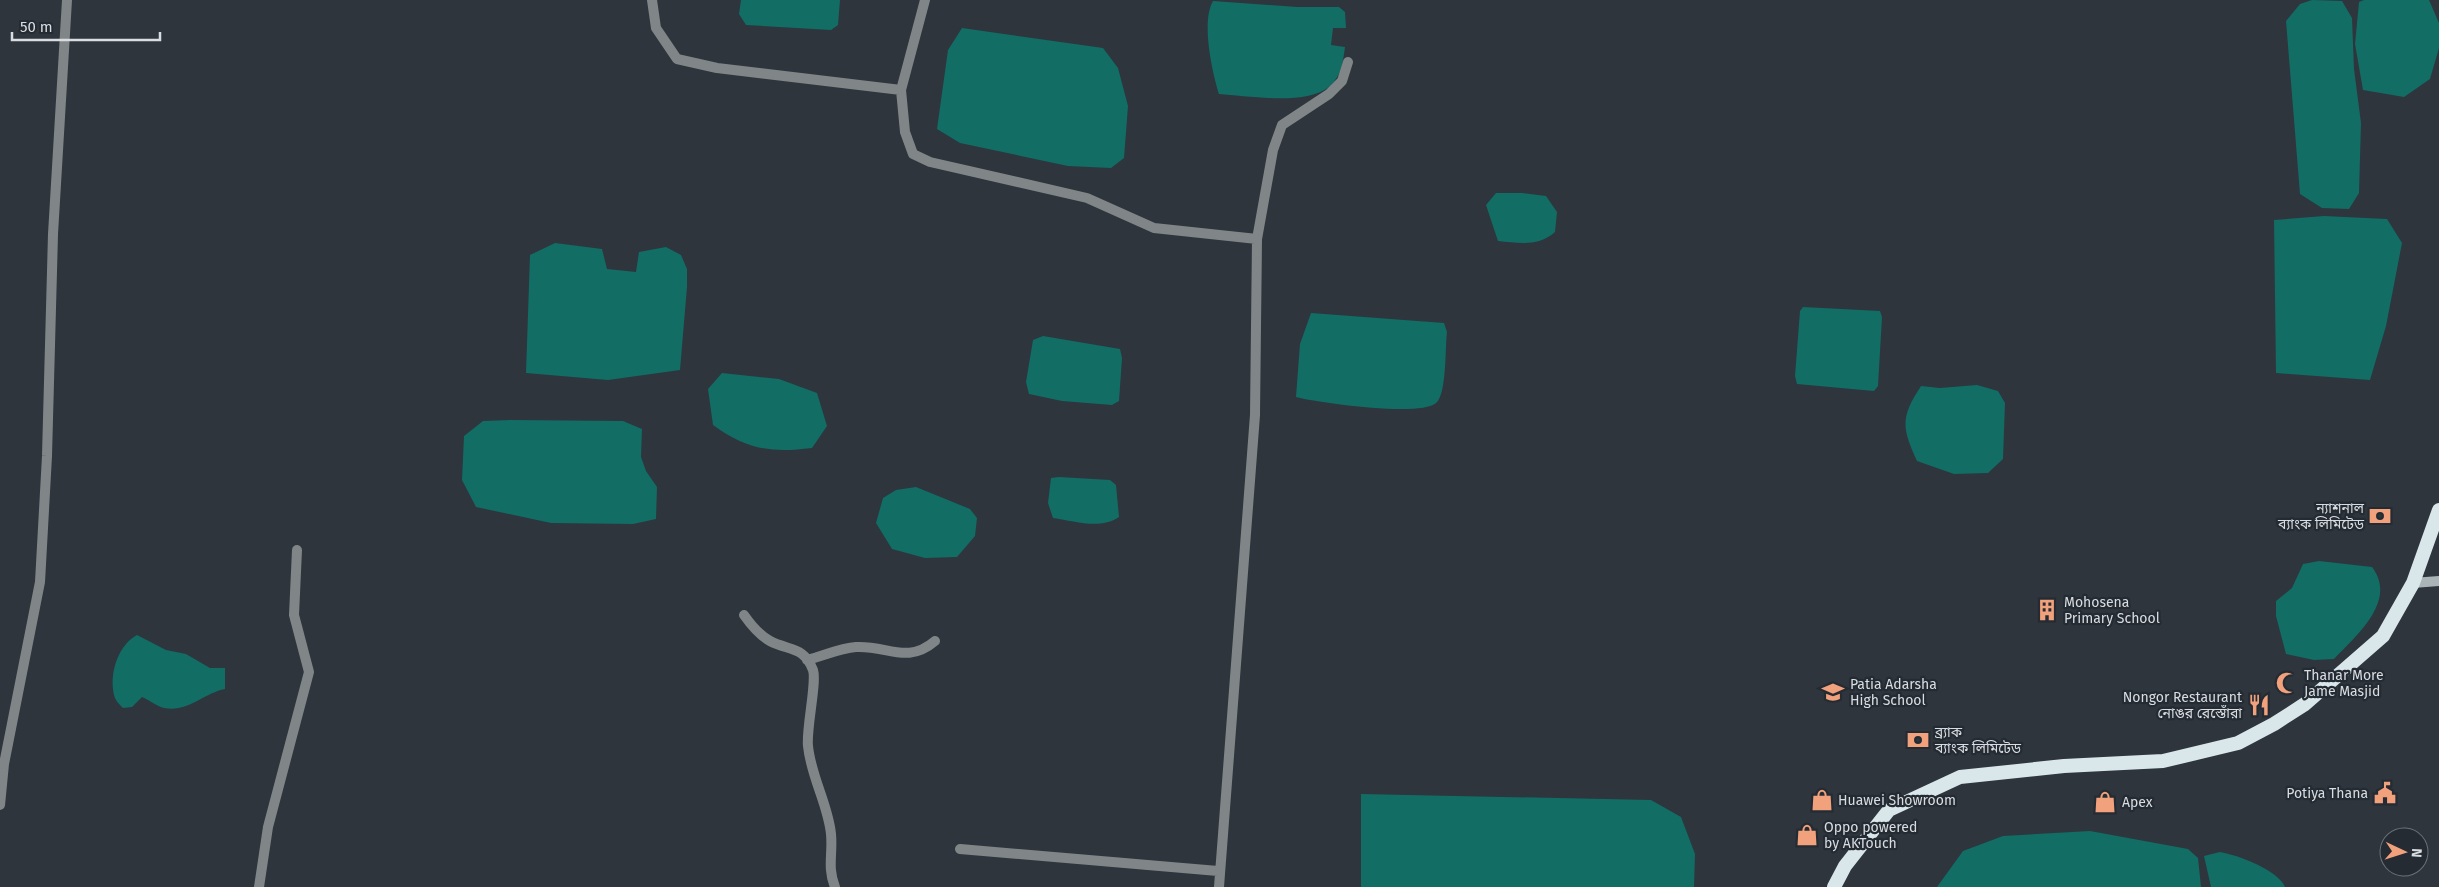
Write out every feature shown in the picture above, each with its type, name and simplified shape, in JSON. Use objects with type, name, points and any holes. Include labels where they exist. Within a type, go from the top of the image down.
[{"type":"highway","points":[[1834,887],[1845,866],[1890,810],[1960,777],[2064,766],[2163,761],[2238,743],[2305,704],[2383,636],[2413,583],[2439,510]]},
{"type":"main road","points":[[2413,583],[2439,581]]},
{"type":"street","points":[[0,805],[4,764],[40,582],[47,456],[53,234],[67,0]]},
{"type":"street","points":[[652,0],[656,28],[677,59],[717,68],[901,90]]},
{"type":"street","points":[[925,0],[901,90],[905,132],[913,154],[930,162],[1087,198],[1154,228],[1257,239]]},
{"type":"street","points":[[1219,887],[1218,872],[1255,415],[1257,239],[1273,150],[1282,125],[1329,94],[1342,80],[1348,62]]},
{"type":"street","points":[[259,887],[268,827],[309,672],[294,616],[298,550]]},
{"type":"street","points":[[744,615],[752,627],[771,642],[803,653],[814,671],[808,744],[814,776],[828,818],[831,836],[830,874],[835,887]]},
{"type":"street","points":[[807,660],[856,647],[915,653],[926,649],[935,641]]},
{"type":"street","points":[[960,849],[1218,872]]},
{"type":"shaded area","points":[[741,0],[840,0],[838,25],[831,30],[746,25],[739,14]]},
{"type":"shaded area","points":[[2312,0],[2342,1],[2352,18],[2354,69],[2361,123],[2359,193],[2349,209],[2322,208],[2300,194],[2286,21],[2300,4]]},
{"type":"shaded area","points":[[2364,0],[2429,0],[2439,23],[2439,48],[2430,79],[2404,97],[2363,90],[2355,44],[2359,2]]},
{"type":"shaded area","points":[[1213,1],[1297,7],[1339,7],[1345,12],[1346,28],[1333,28],[1331,45],[1345,47],[1341,68],[1334,82],[1320,92],[1293,98],[1261,98],[1219,94],[1213,73],[1208,34],[1208,21]]},
{"type":"shaded area","points":[[962,28],[1103,48],[1118,68],[1128,106],[1124,158],[1111,168],[1068,166],[960,143],[937,129],[948,50]]},
{"type":"shaded area","points":[[1496,193],[1522,193],[1546,196],[1557,212],[1555,232],[1549,237],[1535,242],[1498,241],[1486,205]]},
{"type":"shaded area","points":[[2324,216],[2387,219],[2402,243],[2386,326],[2370,380],[2276,373],[2274,220]]},
{"type":"shaded area","points":[[555,243],[602,249],[607,269],[636,272],[639,252],[666,247],[681,255],[687,269],[687,287],[680,370],[608,380],[526,373],[530,255]]},
{"type":"shaded area","points":[[1803,307],[1880,311],[1882,317],[1878,386],[1874,391],[1797,384],[1795,376],[1800,311]]},
{"type":"shaded area","points":[[1311,313],[1444,323],[1447,332],[1446,359],[1440,398],[1436,403],[1427,407],[1391,409],[1369,408],[1296,397],[1300,344]]},
{"type":"shaded area","points":[[1043,336],[1120,349],[1122,358],[1119,401],[1112,405],[1062,401],[1029,394],[1026,382],[1033,340]]},
{"type":"shaded area","points":[[722,373],[779,379],[817,393],[827,426],[812,448],[772,450],[749,445],[737,440],[713,425],[708,389]]},
{"type":"shaded area","points":[[1977,385],[1998,391],[2005,403],[2003,459],[1988,473],[1954,474],[1917,461],[1908,440],[1905,423],[1909,407],[1921,386],[1940,388]]},
{"type":"shaded area","points":[[483,421],[623,421],[642,429],[641,457],[646,471],[657,487],[656,519],[633,524],[551,523],[476,507],[462,480],[464,436]]},
{"type":"shaded area","points":[[1051,478],[1110,480],[1116,485],[1119,517],[1112,521],[1096,524],[1053,518],[1048,503]]},
{"type":"shaded area","points":[[916,487],[970,509],[977,518],[975,536],[957,557],[925,558],[892,549],[876,523],[883,498],[896,490]]},
{"type":"shaded area","points":[[2319,561],[2372,567],[2379,580],[2380,592],[2377,605],[2371,617],[2363,629],[2334,659],[2314,660],[2286,654],[2276,616],[2276,601],[2292,588],[2303,564]]},
{"type":"shaded area","points":[[137,635],[166,650],[186,654],[210,668],[225,668],[225,689],[180,708],[162,707],[142,697],[132,707],[123,708],[114,695],[114,669],[120,653],[130,640]]},
{"type":"shaded area","points":[[1361,794],[1651,800],[1681,817],[1695,854],[1694,887],[1361,887]]},
{"type":"shaded area","points":[[2090,831],[2188,849],[2198,858],[2201,887],[1937,887],[1963,851],[2003,836]]},
{"type":"shaded area","points":[[2220,852],[2257,864],[2274,875],[2285,887],[2211,887],[2204,856]]},
{"type":"place","name":"ন্যাশনাল ব্যাংক লিমিটেড","points":[[2380,516]]},
{"type":"place","name":"Mohosena Primary School","points":[[2047,610]]},
{"type":"place","name":"Thanar More Jame Masjid","points":[[2287,683]]},
{"type":"place","name":"Patia Adarsha High School","points":[[1833,692]]},
{"type":"place","name":"Nongor Restaurant নোঙর রেস্তোঁরা","points":[[2259,705]]},
{"type":"place","name":"ব্র্যাক ব্যাংক লিমিটেড","points":[[1918,740]]},
{"type":"place","name":"Potiya Thana","points":[[2385,793]]},
{"type":"place","name":"Huawei Showroom","points":[[1822,800]]},
{"type":"place","name":"Apex","points":[[2105,802]]},
{"type":"place","name":"Oppo powered by AKTouch","points":[[1807,835]]}]
